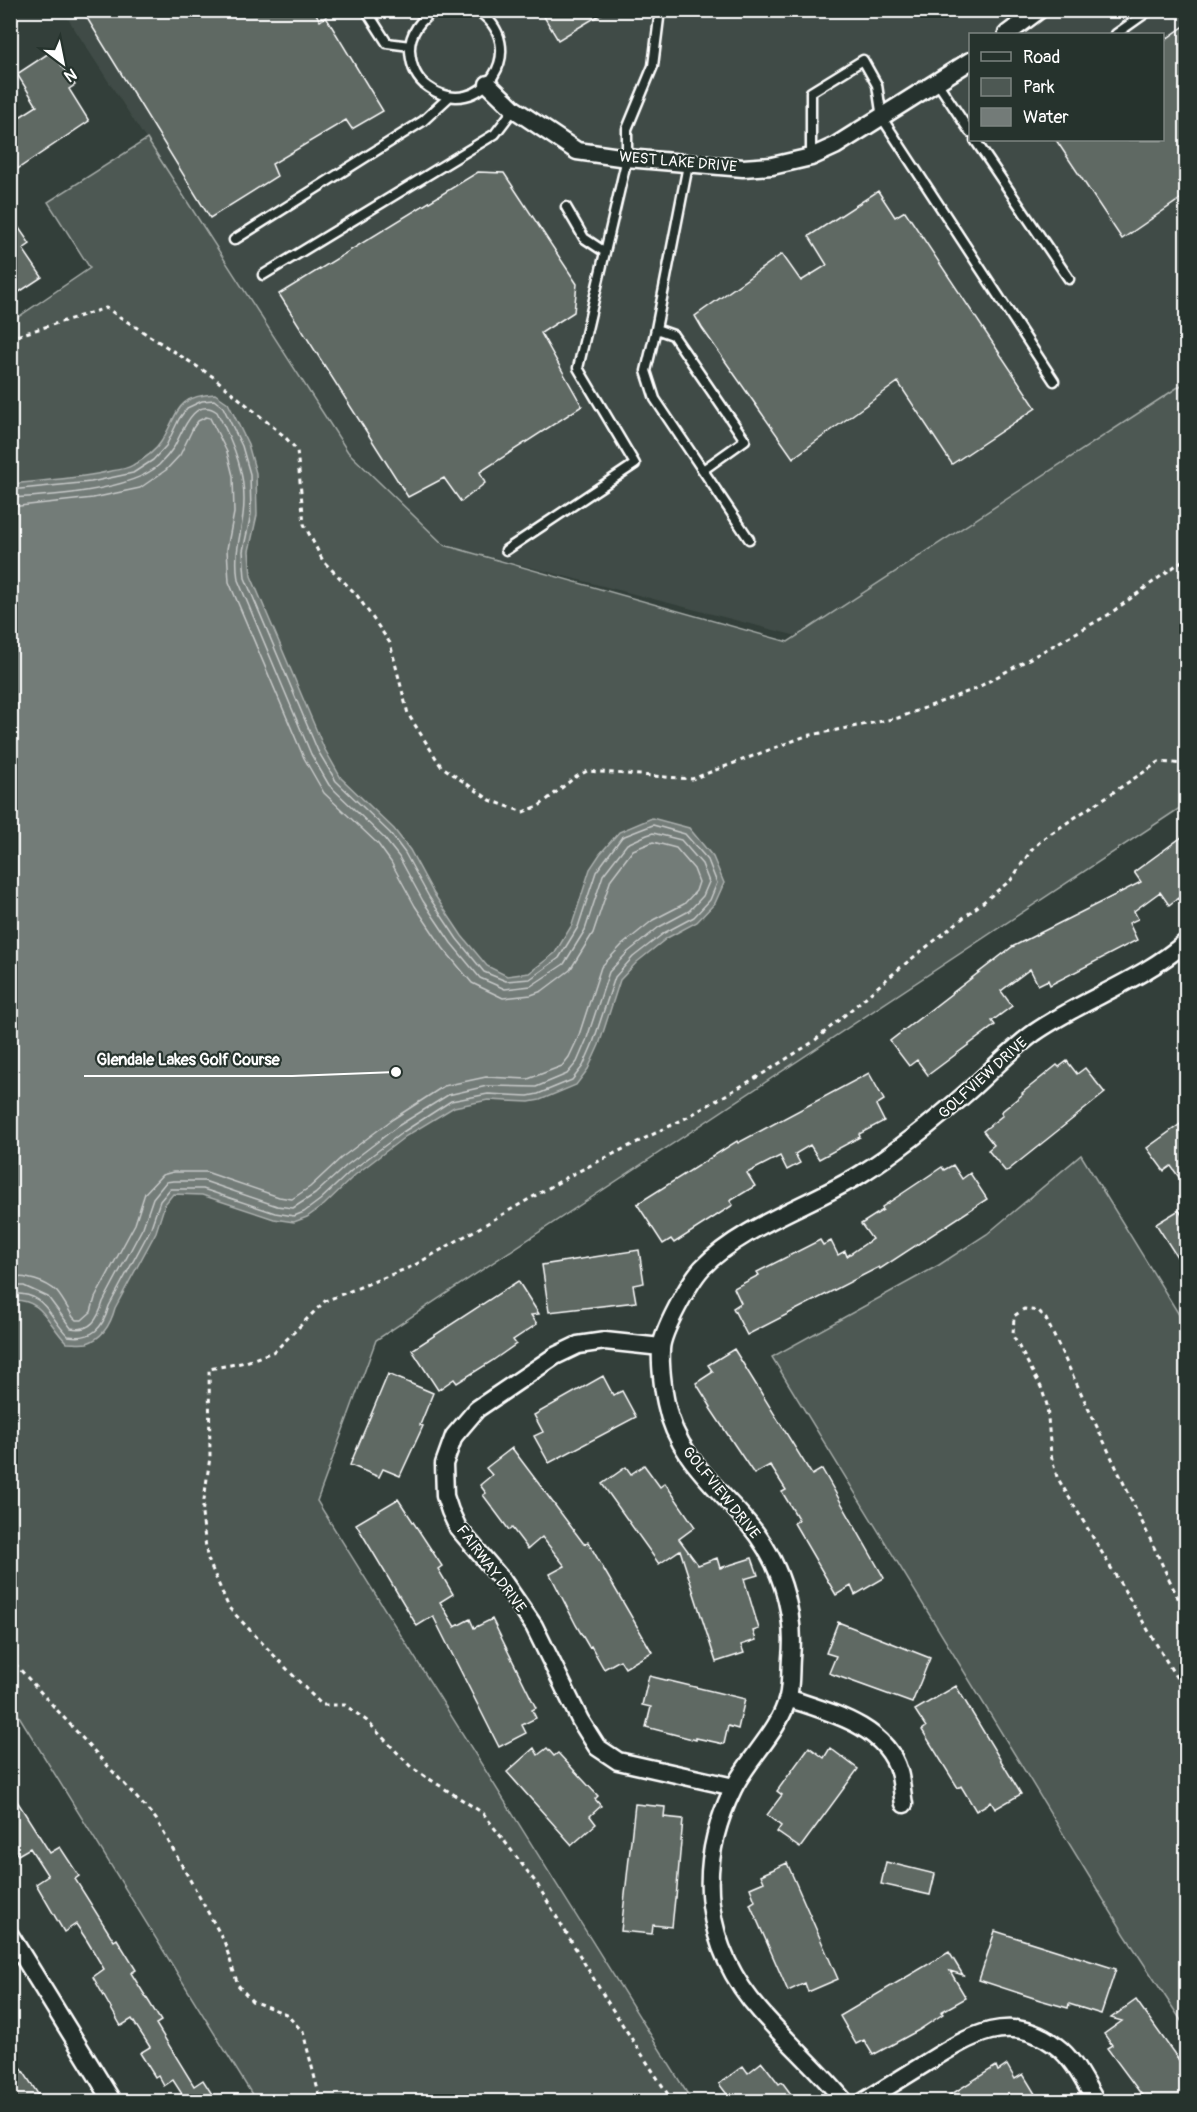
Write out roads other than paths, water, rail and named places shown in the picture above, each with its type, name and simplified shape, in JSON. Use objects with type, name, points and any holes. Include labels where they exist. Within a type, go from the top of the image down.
[{"type":"street","points":[[1008,33],[1034,12]]},
{"type":"street","name":"WEST LAKE DRIVE","points":[[488,84],[514,109],[577,151],[688,165],[743,168],[772,166],[811,157],[835,146],[969,62]]},
{"type":"street","name":"GOLFVIEW DRIVE","points":[[845,2102],[760,2011],[743,1989],[713,1923],[708,1885],[712,1843],[734,1787],[778,1720],[788,1698],[792,1649],[791,1625],[786,1594],[776,1567],[749,1524],[701,1474],[680,1442],[667,1410],[660,1347],[688,1287],[702,1269],[729,1245],[847,1183],[889,1156],[935,1121],[1031,1035],[1065,1013],[1136,978],[1165,960],[1186,942]]},
{"type":"street","name":"FAIRWAY DRIVE","points":[[660,1347],[605,1341],[578,1345],[555,1356],[477,1409],[454,1436],[444,1464],[445,1496],[458,1528],[503,1581],[534,1626],[580,1720],[597,1747],[618,1761],[734,1787]]},
{"type":"street","points":[[788,1698],[849,1720],[873,1735],[889,1751],[899,1771],[904,1804]]},
{"type":"street","points":[[10,1935],[113,2102]]},
{"type":"street","points":[[863,2102],[964,2039],[983,2031],[1001,2029],[1031,2031],[1056,2046],[1072,2061],[1096,2102]]},
{"type":"lane","points":[[366,10],[387,43],[410,46]]},
{"type":"lane","points":[[436,10],[420,23],[414,33],[410,46],[411,60],[415,73],[424,84],[435,92],[449,97],[463,97],[476,93],[488,84],[497,72],[501,58],[501,42],[496,28],[486,16],[476,10]]},
{"type":"lane","points":[[506,550],[635,464],[578,368],[627,158],[627,129],[653,66],[660,10]]},
{"type":"lane","points":[[1117,33],[1150,10]]},
{"type":"lane","points":[[811,157],[811,92],[863,60],[877,86],[882,118],[1054,381]]},
{"type":"lane","points":[[937,82],[969,130]]},
{"type":"lane","points":[[234,240],[423,121],[449,97]]},
{"type":"lane","points":[[263,276],[495,134],[514,109]]},
{"type":"lane","points":[[976,141],[1069,279]]},
{"type":"lane","points":[[688,165],[646,371],[655,399],[749,538]]},
{"type":"lane","points":[[566,207],[584,238],[605,252]]},
{"type":"lane","points":[[656,329],[673,335],[745,441],[703,470]]},
{"type":"water","points":[[215,394],[228,403],[248,444],[256,473],[257,515],[249,551],[251,576],[324,748],[341,778],[394,829],[410,850],[434,894],[462,936],[487,966],[507,976],[529,973],[555,953],[572,925],[590,869],[600,854],[619,832],[652,818],[689,828],[713,857],[724,883],[715,903],[697,922],[667,938],[637,962],[620,980],[599,1045],[588,1069],[576,1085],[540,1100],[529,1102],[488,1100],[454,1107],[406,1136],[355,1175],[324,1205],[307,1217],[294,1222],[274,1219],[202,1195],[173,1194],[165,1204],[156,1232],[106,1329],[93,1341],[67,1343],[38,1307],[22,1300],[11,1300],[11,484],[86,476],[128,467],[156,449],[179,408],[192,398]]},
{"type":"place","name":"Glendale Lakes Golf Course","points":[[396,1072]]}]
